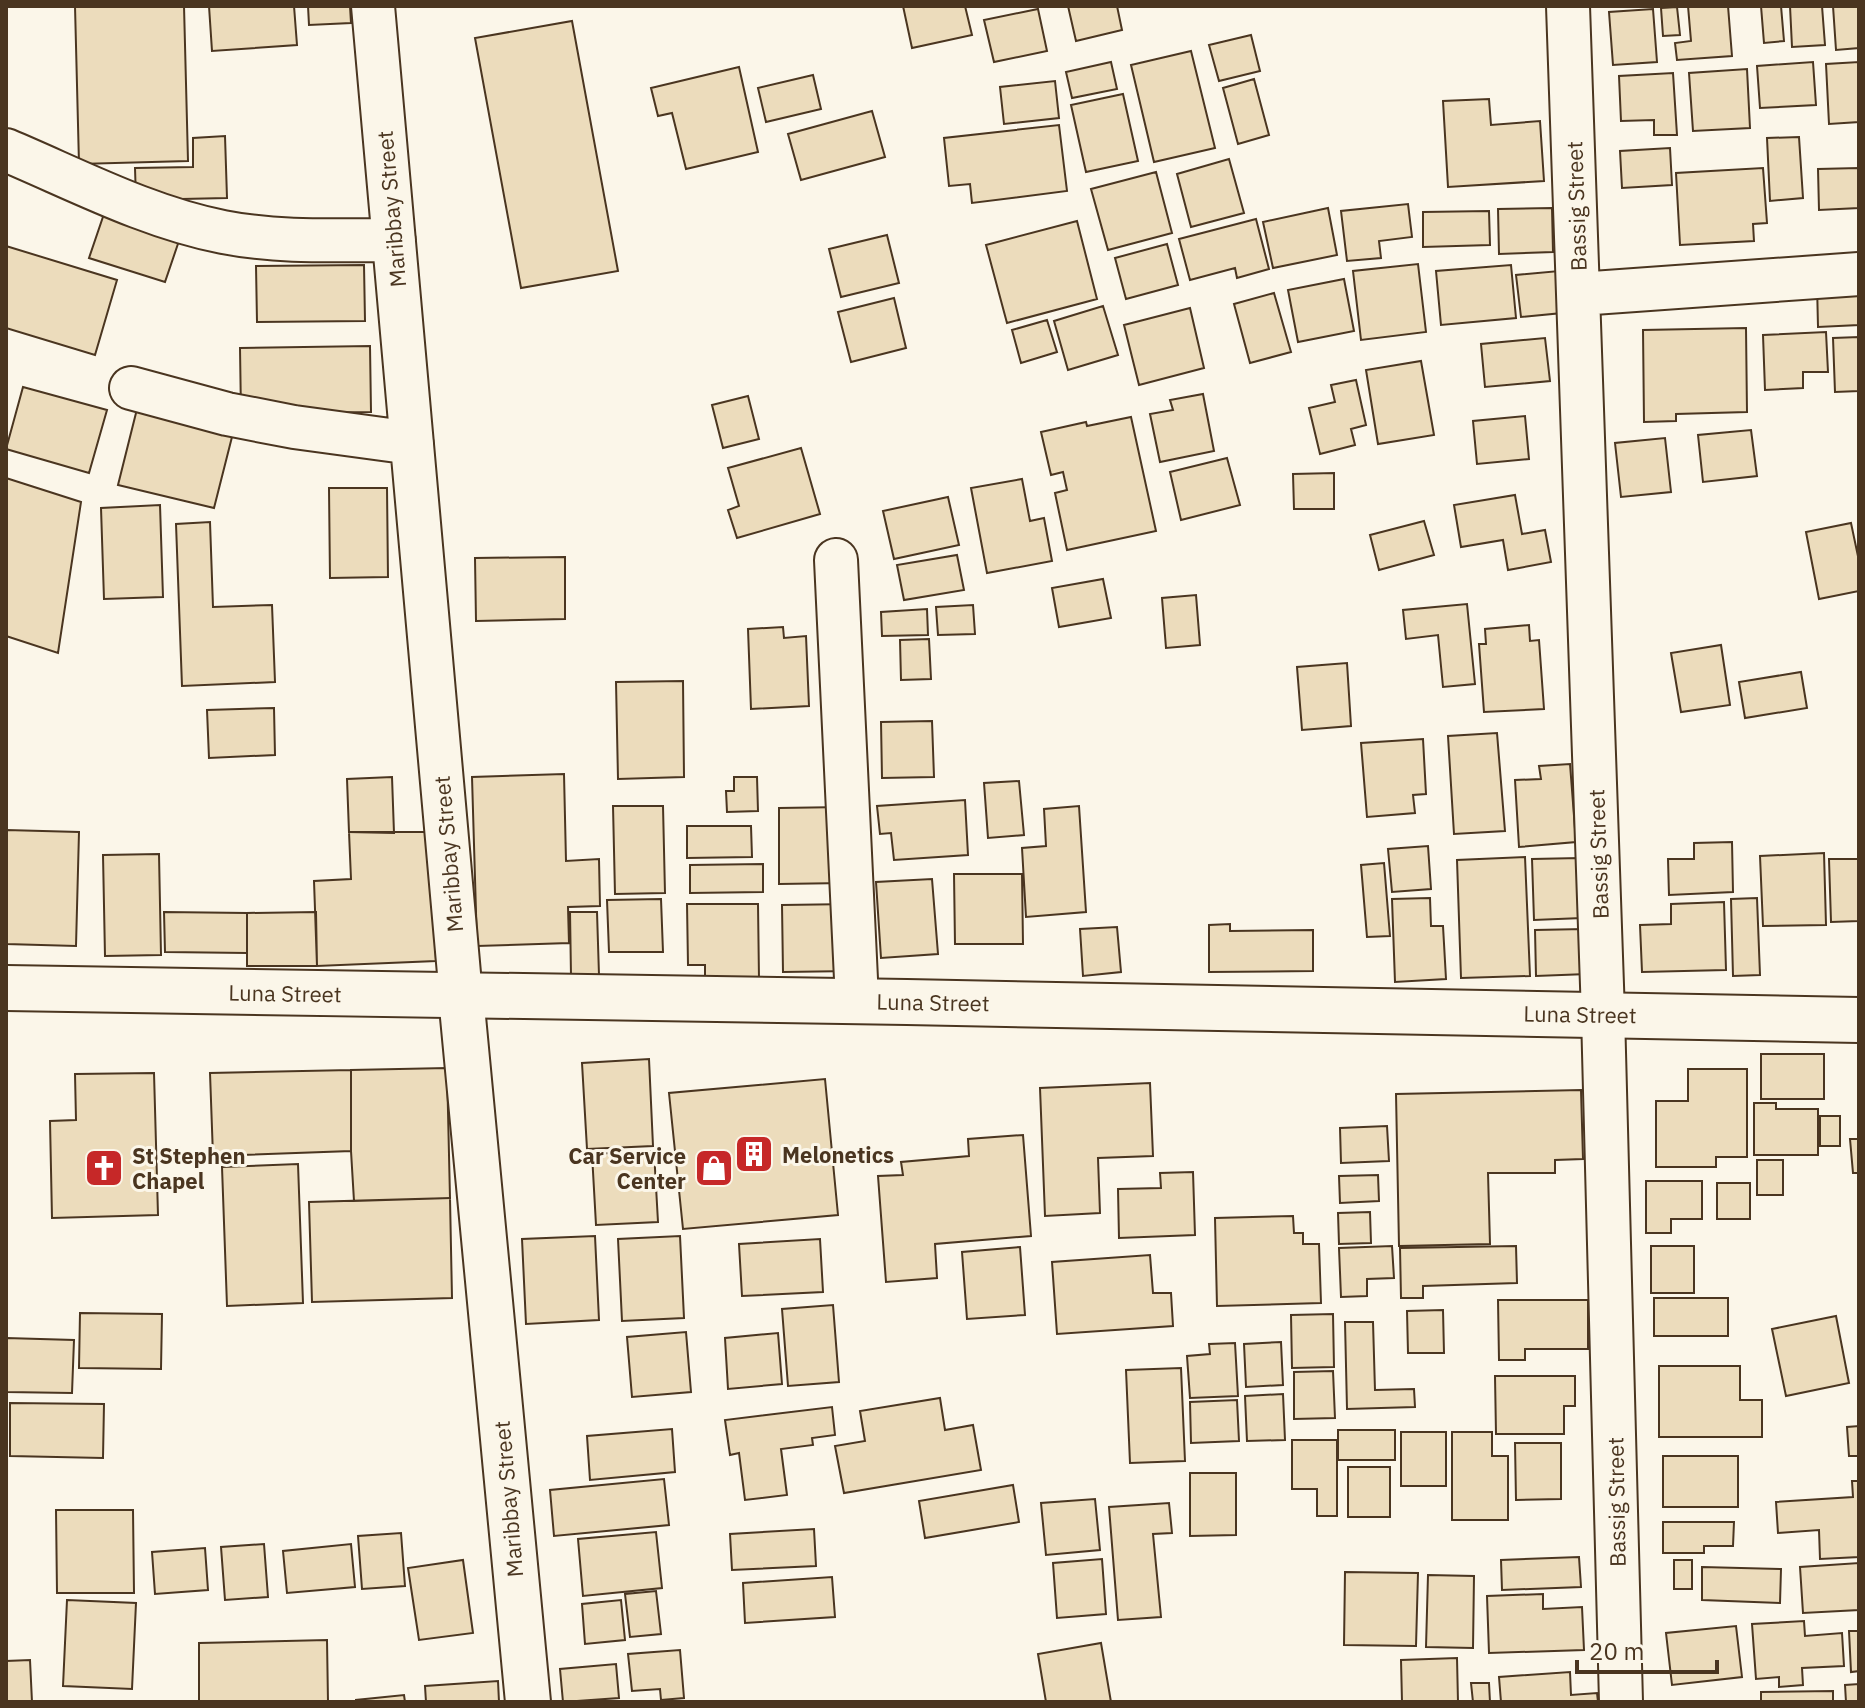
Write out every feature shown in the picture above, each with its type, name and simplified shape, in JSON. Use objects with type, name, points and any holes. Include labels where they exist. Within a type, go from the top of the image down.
[{"type":"main road","name":"Luna Street","points":[[6,988],[857,1000],[1859,1020]]},
{"type":"main road","name":"Maribbay Street","points":[[461,996],[528,1702]]},
{"type":"street","name":"Maribbay Street","points":[[373,6],[461,996]]},
{"type":"street","name":"Bassig Street","points":[[1568,6],[1603,1014],[1621,1702]]},
{"type":"street","points":[[6,150],[158,215],[223,232],[277,239],[394,240]]},
{"type":"street","points":[[1579,294],[1859,274]]},
{"type":"street","points":[[131,388],[227,414],[412,443]]},
{"type":"street","points":[[836,560],[857,1000]]},
{"type":"building","points":[[75,6],[184,6],[188,161],[79,164]]},
{"type":"building","points":[[209,6],[294,6],[297,45],[212,51]]},
{"type":"building","points":[[308,6],[350,6],[351,23],[309,25]]},
{"type":"building","points":[[903,6],[965,6],[972,35],[912,48]]},
{"type":"building","points":[[1068,6],[1117,6],[1122,30],[1076,41]]},
{"type":"building","points":[[1688,6],[1728,6],[1732,56],[1677,60],[1675,43],[1691,41]]},
{"type":"building","points":[[1761,6],[1781,6],[1784,41],[1764,43]]},
{"type":"building","points":[[1790,6],[1822,6],[1825,45],[1792,47]]},
{"type":"building","points":[[1833,6],[1859,6],[1859,48],[1836,50]]},
{"type":"building","points":[[1677,7],[1680,35],[1663,36],[1661,8]]},
{"type":"building","points":[[1038,9],[1047,51],[994,62],[984,20]]},
{"type":"building","points":[[1653,9],[1657,62],[1613,65],[1609,12]]},
{"type":"building","points":[[572,21],[618,271],[521,288],[475,38]]},
{"type":"building","points":[[1251,35],[1260,71],[1219,81],[1209,45]]},
{"type":"building","points":[[1191,51],[1215,148],[1154,162],[1131,65]]},
{"type":"building","points":[[1111,62],[1117,89],[1072,98],[1066,72]]},
{"type":"building","points":[[1813,62],[1816,105],[1760,108],[1757,66]]},
{"type":"building","points":[[1859,62],[1859,122],[1829,124],[1826,64]]},
{"type":"building","points":[[739,67],[758,152],[686,169],[672,113],[658,116],[651,88]]},
{"type":"building","points":[[1747,69],[1750,128],[1693,131],[1689,73]]},
{"type":"building","points":[[1673,73],[1677,135],[1654,135],[1654,120],[1621,121],[1619,76]]},
{"type":"building","points":[[813,75],[821,109],[766,122],[758,88]]},
{"type":"building","points":[[1254,79],[1269,135],[1238,144],[1223,88]]},
{"type":"building","points":[[1055,81],[1059,118],[1004,124],[1000,87]]},
{"type":"building","points":[[1123,94],[1138,161],[1086,172],[1071,105]]},
{"type":"building","points":[[1489,99],[1491,125],[1540,121],[1544,181],[1448,187],[1443,101]]},
{"type":"building","points":[[872,111],[885,157],[801,180],[788,134]]},
{"type":"building","points":[[1059,125],[1067,191],[972,203],[970,184],[949,186],[944,138]]},
{"type":"building","points":[[225,136],[227,198],[136,200],[135,168],[193,167],[193,138]]},
{"type":"building","points":[[1799,137],[1803,198],[1770,201],[1767,138]]},
{"type":"building","points":[[1670,148],[1672,185],[1622,188],[1620,151]]},
{"type":"building","points":[[1229,159],[1244,213],[1191,227],[1177,174]]},
{"type":"building","points":[[1763,168],[1767,223],[1753,224],[1754,241],[1680,245],[1676,173]]},
{"type":"building","points":[[1859,168],[1859,208],[1819,210],[1818,169]]},
{"type":"building","points":[[1156,172],[1172,233],[1108,250],[1091,189]]},
{"type":"building","points":[[1408,204],[1412,237],[1379,241],[1381,258],[1347,261],[1341,211]]},
{"type":"building","points":[[106,208],[182,232],[165,282],[89,258]]},
{"type":"building","points":[[1328,208],[1337,255],[1273,268],[1263,222]]},
{"type":"building","points":[[1552,208],[1553,252],[1499,254],[1498,209]]},
{"type":"building","points":[[1489,211],[1490,245],[1423,247],[1423,212]]},
{"type":"building","points":[[1256,219],[1269,269],[1237,278],[1235,268],[1190,280],[1179,239]]},
{"type":"building","points":[[1077,221],[1097,299],[1007,323],[986,245]]},
{"type":"building","points":[[887,235],[899,283],[841,297],[829,249]]},
{"type":"building","points":[[1167,244],[1178,285],[1126,299],[1115,258]]},
{"type":"building","points":[[6,246],[117,280],[95,355],[6,328]]},
{"type":"building","points":[[1418,264],[1426,332],[1361,340],[1353,271]]},
{"type":"building","points":[[364,265],[365,321],[257,322],[256,266]]},
{"type":"building","points":[[1511,265],[1516,318],[1441,325],[1436,271]]},
{"type":"building","points":[[1559,271],[1562,313],[1521,317],[1516,275]]},
{"type":"building","points":[[1344,279],[1354,331],[1298,342],[1288,290]]},
{"type":"building","points":[[1859,282],[1859,325],[1818,327],[1817,284]]},
{"type":"building","points":[[1274,293],[1291,352],[1250,363],[1234,304]]},
{"type":"building","points":[[894,298],[906,348],[851,362],[838,312]]},
{"type":"building","points":[[1103,306],[1118,355],[1068,370],[1054,321]]},
{"type":"building","points":[[1190,308],[1204,368],[1139,385],[1124,325]]},
{"type":"building","points":[[1047,320],[1057,352],[1021,363],[1012,330]]},
{"type":"building","points":[[1746,328],[1747,412],[1676,414],[1676,421],[1644,422],[1643,330]]},
{"type":"building","points":[[1826,332],[1828,372],[1803,372],[1803,388],[1765,390],[1763,335]]},
{"type":"building","points":[[1859,337],[1859,391],[1835,392],[1833,338]]},
{"type":"building","points":[[1545,338],[1550,381],[1485,387],[1481,344]]},
{"type":"building","points":[[370,346],[371,412],[241,414],[240,348]]},
{"type":"building","points":[[1421,361],[1434,435],[1378,444],[1366,370]]},
{"type":"building","points":[[1356,380],[1366,425],[1351,429],[1355,445],[1320,454],[1309,408],[1335,402],[1331,385]]},
{"type":"building","points":[[23,387],[107,410],[89,473],[6,449]]},
{"type":"building","points":[[1203,394],[1214,451],[1160,462],[1150,414],[1173,410],[1170,400]]},
{"type":"building","points":[[748,396],[759,439],[723,448],[712,405]]},
{"type":"building","points":[[137,409],[233,433],[214,508],[118,485]]},
{"type":"building","points":[[1525,416],[1529,459],[1477,464],[1473,421]]},
{"type":"building","points":[[1131,417],[1156,531],[1067,550],[1055,493],[1067,490],[1063,472],[1051,475],[1041,432],[1086,422],[1087,426]]},
{"type":"building","points":[[1751,430],[1757,476],[1703,482],[1698,435]]},
{"type":"building","points":[[1665,438],[1671,492],[1621,497],[1615,443]]},
{"type":"building","points":[[801,448],[820,514],[737,538],[728,510],[739,506],[728,468]]},
{"type":"building","points":[[1227,458],[1240,505],[1181,520],[1170,472]]},
{"type":"building","points":[[1334,473],[1334,509],[1294,509],[1293,474]]},
{"type":"building","points":[[6,478],[81,502],[58,653],[6,636]]},
{"type":"building","points":[[1022,479],[1030,521],[1044,518],[1052,561],[987,573],[971,488]]},
{"type":"building","points":[[329,488],[387,488],[388,577],[330,578]]},
{"type":"building","points":[[1515,495],[1522,534],[1545,530],[1551,562],[1508,570],[1503,540],[1461,547],[1454,505]]},
{"type":"building","points":[[948,497],[959,545],[894,559],[883,511]]},
{"type":"building","points":[[160,505],[163,597],[104,599],[101,508]]},
{"type":"building","points":[[1424,521],[1434,555],[1379,570],[1370,535]]},
{"type":"building","points":[[210,522],[213,607],[272,605],[275,682],[182,686],[176,524]]},
{"type":"building","points":[[1851,523],[1859,561],[1859,591],[1819,599],[1806,532]]},
{"type":"building","points":[[957,555],[964,590],[904,600],[897,565]]},
{"type":"building","points":[[565,557],[565,619],[476,621],[475,558]]},
{"type":"building","points":[[1103,579],[1111,618],[1059,627],[1052,588]]},
{"type":"building","points":[[1196,595],[1200,645],[1166,648],[1162,598]]},
{"type":"building","points":[[1467,604],[1475,684],[1443,687],[1438,635],[1406,639],[1403,610]]},
{"type":"building","points":[[973,605],[975,634],[938,635],[936,607]]},
{"type":"building","points":[[927,609],[928,635],[882,636],[881,612]]},
{"type":"building","points":[[1529,625],[1530,641],[1539,640],[1544,709],[1484,712],[1479,644],[1486,644],[1485,629]]},
{"type":"building","points":[[783,627],[784,638],[806,636],[809,706],[751,709],[748,629]]},
{"type":"building","points":[[929,639],[931,679],[901,680],[900,640]]},
{"type":"building","points":[[1721,645],[1730,705],[1681,712],[1671,653]]},
{"type":"building","points":[[1347,663],[1351,726],[1302,730],[1297,667]]},
{"type":"building","points":[[1801,672],[1807,708],[1745,718],[1739,682]]},
{"type":"building","points":[[683,681],[684,777],[618,779],[616,682]]},
{"type":"building","points":[[274,708],[275,755],[209,758],[207,710]]},
{"type":"building","points":[[932,721],[934,777],[882,778],[881,722]]},
{"type":"building","points":[[1497,733],[1505,831],[1454,834],[1448,736]]},
{"type":"building","points":[[1423,739],[1426,794],[1413,795],[1415,813],[1367,817],[1361,743]]},
{"type":"building","points":[[1570,764],[1576,842],[1519,847],[1515,780],[1541,779],[1539,766]]},
{"type":"building","points":[[564,774],[566,861],[599,859],[600,906],[568,907],[569,943],[477,946],[472,777]]},
{"type":"building","points":[[392,777],[394,833],[349,832],[347,779]]},
{"type":"building","points":[[734,777],[757,777],[758,811],[727,812],[726,791],[734,791]]},
{"type":"building","points":[[1019,781],[1024,835],[988,838],[984,783]]},
{"type":"building","points":[[965,800],[968,855],[894,860],[891,833],[880,834],[877,806]]},
{"type":"building","points":[[613,806],[663,806],[665,893],[615,894]]},
{"type":"building","points":[[1079,806],[1086,912],[1026,917],[1022,848],[1046,846],[1044,809]]},
{"type":"building","points":[[844,807],[845,883],[779,884],[779,808]]},
{"type":"building","points":[[687,826],[751,826],[752,857],[687,858]]},
{"type":"building","points":[[6,830],[79,832],[76,946],[6,944]]},
{"type":"building","points":[[349,832],[431,832],[436,961],[317,966],[314,881],[351,879]]},
{"type":"building","points":[[1732,842],[1733,892],[1669,895],[1668,859],[1694,859],[1694,843]]},
{"type":"building","points":[[1428,846],[1431,889],[1392,892],[1388,849]]},
{"type":"building","points":[[1824,853],[1826,925],[1763,926],[1760,856]]},
{"type":"building","points":[[159,854],[161,955],[105,956],[103,855]]},
{"type":"building","points":[[1525,857],[1530,976],[1461,978],[1457,860]]},
{"type":"building","points":[[1580,858],[1582,918],[1534,920],[1532,859]]},
{"type":"building","points":[[1829,859],[1859,859],[1859,921],[1831,922]]},
{"type":"building","points":[[1384,863],[1390,936],[1367,937],[1361,865]]},
{"type":"building","points":[[763,864],[763,892],[690,893],[690,865]]},
{"type":"building","points":[[954,874],[1022,874],[1023,944],[955,944]]},
{"type":"building","points":[[932,879],[938,954],[881,958],[876,882]]},
{"type":"building","points":[[1430,898],[1431,926],[1443,926],[1446,979],[1395,982],[1392,899]]},
{"type":"building","points":[[1757,898],[1760,975],[1733,976],[1731,899]]},
{"type":"building","points":[[661,899],[663,952],[609,952],[607,900]]},
{"type":"building","points":[[1724,902],[1726,970],[1642,972],[1640,925],[1671,924],[1671,904]]},
{"type":"building","points":[[687,904],[758,904],[759,979],[705,979],[705,965],[688,965]]},
{"type":"building","points":[[852,904],[852,971],[783,972],[782,905]]},
{"type":"building","points":[[164,912],[247,913],[247,953],[165,952]]},
{"type":"building","points":[[316,912],[317,966],[247,966],[247,913]]},
{"type":"building","points":[[570,912],[597,912],[599,975],[571,976]]},
{"type":"building","points":[[1230,924],[1230,931],[1313,930],[1313,971],[1209,972],[1209,925]]},
{"type":"building","points":[[1117,927],[1121,972],[1083,976],[1080,929]]},
{"type":"building","points":[[1584,929],[1587,974],[1536,976],[1535,930]]},
{"type":"building","points":[[1761,1054],[1824,1054],[1824,1099],[1761,1099]]},
{"type":"building","points":[[649,1059],[653,1146],[587,1149],[582,1063]]},
{"type":"building","points":[[447,1068],[450,1198],[354,1201],[351,1070]]},
{"type":"building","points":[[1688,1069],[1747,1069],[1747,1157],[1716,1157],[1716,1167],[1656,1167],[1656,1101],[1688,1101]]},
{"type":"building","points":[[351,1070],[351,1151],[213,1156],[210,1073]]},
{"type":"building","name":"St Stephen Chapel","points":[[154,1073],[158,1215],[52,1218],[50,1121],[76,1120],[75,1074]]},
{"type":"building","name":"Melonetics","points":[[825,1079],[838,1215],[683,1229],[669,1093]]},
{"type":"building","points":[[1150,1083],[1153,1156],[1098,1158],[1100,1213],[1045,1216],[1040,1088]]},
{"type":"building","points":[[1581,1090],[1583,1159],[1555,1160],[1555,1173],[1488,1173],[1490,1244],[1399,1246],[1396,1094]]},
{"type":"building","points":[[1754,1103],[1776,1103],[1776,1109],[1818,1109],[1818,1155],[1754,1155]]},
{"type":"building","points":[[1820,1116],[1840,1116],[1840,1146],[1820,1146]]},
{"type":"building","points":[[1387,1126],[1389,1161],[1341,1163],[1340,1128]]},
{"type":"building","points":[[1023,1135],[1031,1236],[935,1244],[937,1278],[886,1282],[878,1176],[903,1175],[901,1162],[969,1156],[968,1139]]},
{"type":"building","points":[[1850,1139],[1859,1139],[1859,1173],[1853,1173]]},
{"type":"building","points":[[654,1151],[658,1222],[596,1225],[592,1154]]},
{"type":"building","points":[[1757,1160],[1783,1160],[1783,1195],[1757,1195]]},
{"type":"building","points":[[298,1164],[303,1303],[227,1306],[222,1167]]},
{"type":"building","points":[[1193,1172],[1195,1235],[1119,1238],[1118,1189],[1161,1188],[1160,1173]]},
{"type":"building","points":[[1378,1175],[1379,1201],[1340,1203],[1339,1176]]},
{"type":"building","points":[[1646,1181],[1702,1181],[1702,1219],[1671,1219],[1671,1233],[1646,1233]]},
{"type":"building","points":[[1717,1183],[1750,1183],[1750,1219],[1717,1219]]},
{"type":"building","points":[[450,1198],[452,1298],[312,1302],[309,1202]]},
{"type":"building","points":[[1370,1212],[1371,1243],[1339,1244],[1338,1213]]},
{"type":"building","points":[[1293,1216],[1294,1233],[1303,1233],[1303,1244],[1319,1244],[1321,1303],[1217,1306],[1215,1218]]},
{"type":"building","points":[[595,1236],[599,1320],[526,1324],[522,1239]]},
{"type":"building","points":[[680,1236],[684,1318],[622,1321],[618,1239]]},
{"type":"building","points":[[820,1239],[823,1292],[742,1296],[739,1244]]},
{"type":"building","points":[[1392,1246],[1394,1278],[1367,1279],[1367,1296],[1341,1297],[1339,1248]]},
{"type":"building","points":[[1516,1246],[1517,1283],[1423,1286],[1423,1298],[1401,1298],[1400,1248]]},
{"type":"building","points":[[1651,1246],[1694,1246],[1694,1293],[1651,1293]]},
{"type":"building","points":[[1020,1247],[1025,1315],[967,1319],[962,1252]]},
{"type":"building","points":[[1150,1255],[1153,1293],[1171,1293],[1173,1326],[1057,1334],[1052,1262]]},
{"type":"building","points":[[1654,1298],[1728,1298],[1728,1336],[1654,1336]]},
{"type":"building","points":[[1498,1300],[1588,1300],[1588,1349],[1525,1349],[1525,1360],[1499,1360]]},
{"type":"building","points":[[833,1305],[839,1382],[788,1386],[782,1309]]},
{"type":"building","points":[[1443,1310],[1444,1353],[1408,1353],[1407,1311]]},
{"type":"building","points":[[80,1313],[162,1314],[161,1369],[79,1368]]},
{"type":"building","points":[[1333,1314],[1334,1367],[1292,1368],[1291,1315]]},
{"type":"building","points":[[1836,1316],[1849,1383],[1786,1396],[1772,1329]]},
{"type":"building","points":[[1345,1322],[1373,1322],[1375,1390],[1414,1389],[1415,1407],[1347,1409]]},
{"type":"building","points":[[686,1332],[691,1392],[632,1397],[627,1337]]},
{"type":"building","points":[[778,1333],[782,1384],[728,1389],[725,1338]]},
{"type":"building","points":[[6,1338],[74,1340],[72,1393],[6,1392]]},
{"type":"building","points":[[1281,1342],[1283,1385],[1246,1387],[1244,1344]]},
{"type":"building","points":[[1235,1343],[1238,1396],[1190,1398],[1187,1356],[1210,1354],[1209,1344]]},
{"type":"building","points":[[1659,1366],[1740,1366],[1740,1400],[1762,1400],[1762,1437],[1659,1437]]},
{"type":"building","points":[[1181,1368],[1185,1461],[1130,1463],[1126,1370]]},
{"type":"building","points":[[1333,1371],[1335,1418],[1294,1419],[1294,1372]]},
{"type":"building","points":[[1495,1376],[1575,1376],[1575,1406],[1564,1406],[1564,1434],[1496,1434]]},
{"type":"building","points":[[1283,1394],[1285,1440],[1247,1441],[1245,1396]]},
{"type":"building","points":[[940,1398],[945,1430],[973,1425],[981,1470],[844,1493],[835,1446],[865,1441],[860,1411]]},
{"type":"building","points":[[1237,1400],[1239,1441],[1191,1443],[1190,1402]]},
{"type":"building","points":[[10,1403],[104,1404],[103,1458],[10,1456]]},
{"type":"building","points":[[832,1407],[835,1435],[812,1438],[813,1445],[781,1449],[787,1495],[745,1500],[739,1453],[730,1455],[725,1420]]},
{"type":"building","points":[[1859,1426],[1859,1456],[1849,1456],[1847,1427]]},
{"type":"building","points":[[672,1429],[675,1472],[590,1480],[587,1436]]},
{"type":"building","points":[[1338,1430],[1395,1430],[1395,1460],[1338,1460]]},
{"type":"building","points":[[1401,1432],[1446,1432],[1446,1486],[1401,1486]]},
{"type":"building","points":[[1452,1432],[1492,1432],[1492,1456],[1508,1456],[1508,1520],[1452,1520]]},
{"type":"building","points":[[1292,1440],[1337,1440],[1337,1516],[1317,1516],[1317,1489],[1292,1489]]},
{"type":"building","points":[[1515,1443],[1561,1443],[1561,1499],[1516,1500]]},
{"type":"building","points":[[1663,1456],[1738,1456],[1738,1507],[1663,1507]]},
{"type":"building","points":[[1348,1467],[1390,1467],[1390,1517],[1348,1517]]},
{"type":"building","points":[[1190,1473],[1236,1473],[1236,1535],[1190,1536]]},
{"type":"building","points":[[664,1479],[669,1525],[554,1536],[550,1490]]},
{"type":"building","points":[[1852,1481],[1859,1481],[1859,1557],[1820,1559],[1819,1530],[1778,1533],[1776,1502],[1853,1497]]},
{"type":"building","points":[[1013,1485],[1019,1522],[925,1538],[919,1501]]},
{"type":"building","points":[[1095,1499],[1100,1550],[1046,1555],[1041,1503]]},
{"type":"building","points":[[1169,1503],[1172,1533],[1153,1534],[1161,1617],[1118,1620],[1109,1507]]},
{"type":"building","points":[[56,1510],[133,1510],[134,1593],[57,1593]]},
{"type":"building","points":[[1663,1522],[1734,1522],[1733,1546],[1704,1546],[1704,1553],[1663,1553]]},
{"type":"building","points":[[814,1529],[816,1566],[732,1570],[730,1534]]},
{"type":"building","points":[[656,1532],[662,1588],[583,1596],[578,1539]]},
{"type":"building","points":[[401,1533],[405,1586],[362,1589],[358,1536]]},
{"type":"building","points":[[264,1544],[268,1597],[225,1600],[221,1547]]},
{"type":"building","points":[[351,1544],[355,1587],[287,1593],[283,1551]]},
{"type":"building","points":[[205,1548],[208,1590],[155,1594],[152,1552]]},
{"type":"building","points":[[1579,1557],[1581,1587],[1502,1590],[1501,1560]]},
{"type":"building","points":[[1102,1559],[1106,1614],[1057,1618],[1053,1563]]},
{"type":"building","points":[[463,1560],[473,1633],[419,1640],[408,1568]]},
{"type":"building","points":[[1674,1560],[1692,1560],[1692,1589],[1674,1589]]},
{"type":"building","points":[[1859,1563],[1859,1610],[1803,1613],[1800,1567]]},
{"type":"building","points":[[1702,1567],[1781,1569],[1780,1603],[1702,1600]]},
{"type":"building","points":[[1345,1572],[1418,1573],[1416,1646],[1344,1645]]},
{"type":"building","points":[[1428,1575],[1474,1576],[1473,1648],[1426,1647]]},
{"type":"building","points":[[832,1577],[835,1617],[745,1623],[743,1583]]},
{"type":"building","points":[[656,1591],[661,1634],[630,1637],[625,1594]]},
{"type":"building","points":[[1543,1594],[1543,1609],[1582,1607],[1584,1650],[1489,1653],[1487,1596]]},
{"type":"building","points":[[67,1600],[136,1603],[132,1689],[63,1686]]},
{"type":"building","points":[[621,1600],[625,1640],[585,1644],[582,1604]]},
{"type":"building","points":[[1804,1621],[1805,1636],[1842,1633],[1844,1666],[1802,1668],[1803,1685],[1779,1687],[1779,1677],[1756,1679],[1752,1624]]},
{"type":"building","points":[[1736,1626],[1742,1677],[1672,1685],[1666,1633]]},
{"type":"building","points":[[1849,1631],[1859,1631],[1859,1671],[1851,1672]]},
{"type":"building","points":[[327,1640],[328,1702],[199,1702],[199,1643]]},
{"type":"building","points":[[1101,1643],[1111,1702],[1046,1702],[1038,1654]]},
{"type":"building","points":[[680,1650],[684,1698],[661,1700],[660,1689],[632,1691],[628,1654]]},
{"type":"building","points":[[1457,1658],[1458,1702],[1402,1702],[1401,1660]]},
{"type":"building","points":[[30,1660],[32,1702],[6,1702],[6,1661]]},
{"type":"building","points":[[616,1664],[619,1698],[563,1702],[560,1669]]},
{"type":"building","points":[[1570,1672],[1571,1695],[1597,1693],[1598,1702],[1501,1702],[1499,1677]]},
{"type":"building","points":[[498,1681],[499,1702],[426,1702],[425,1686]]},
{"type":"building","points":[[1471,1683],[1489,1683],[1490,1702],[1473,1702]]},
{"type":"building","points":[[1859,1684],[1859,1702],[1846,1702],[1845,1685]]},
{"type":"building","points":[[1833,1691],[1833,1702],[1761,1702],[1761,1692]]},
{"type":"building","points":[[404,1695],[405,1702],[356,1702],[356,1700]]},
{"type":"place","name":"Melonetics","points":[[754,1154]]},
{"type":"place","name":"St Stephen Chapel","points":[[104,1168]]},
{"type":"place","name":"Car Service Center","points":[[714,1168]]}]
